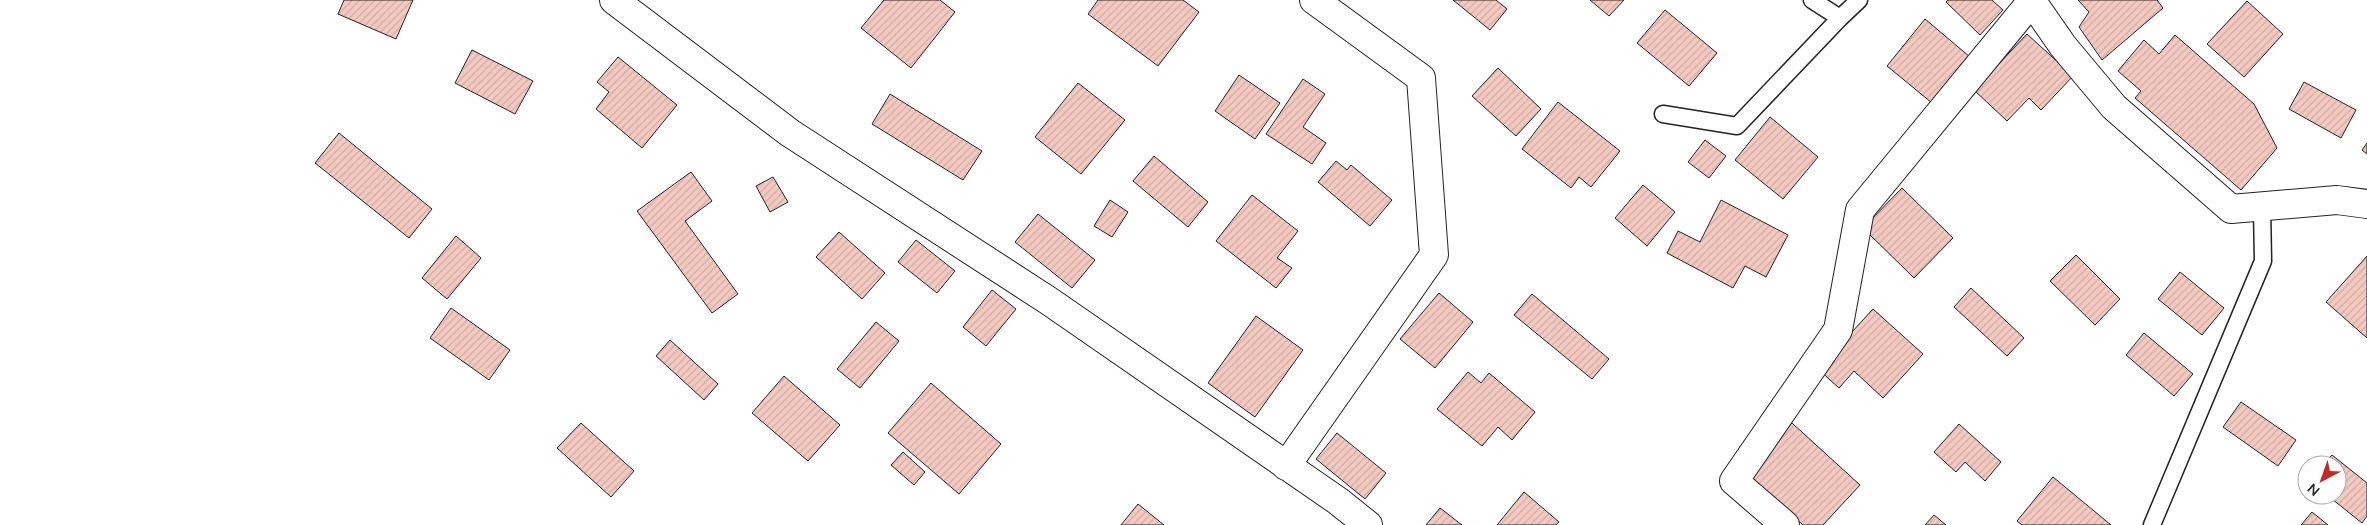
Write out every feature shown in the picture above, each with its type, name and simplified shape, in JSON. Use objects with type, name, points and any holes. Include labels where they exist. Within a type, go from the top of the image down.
[{"type":"street","points":[[614,0],[790,133],[1049,301],[1338,501],[1368,525]]},
{"type":"street","points":[[1286,466],[1434,255],[1422,78],[1314,0]]},
{"type":"street","points":[[1786,525],[1734,481],[1838,330],[1860,210],[2032,1],[2063,46],[2114,107],[2231,209],[2338,200],[2367,204]]},
{"type":"lane","points":[[1812,0],[1840,18]]},
{"type":"lane","points":[[1664,114],[1737,126],[1858,0]]},
{"type":"lane","points":[[2152,525],[2263,261],[2262,207]]},
{"type":"building","points":[[344,0],[413,0],[396,39],[338,14]]},
{"type":"building","points":[[884,0],[940,0],[955,12],[911,68],[861,28]]},
{"type":"building","points":[[1098,0],[1183,0],[1199,12],[1158,66],[1088,14]]},
{"type":"building","points":[[1453,0],[1496,0],[1507,9],[1490,30]]},
{"type":"building","points":[[1590,0],[1624,0],[1609,16]]},
{"type":"building","points":[[1948,0],[1992,0],[2003,10],[1980,35],[1946,2]]},
{"type":"building","points":[[2078,0],[2157,0],[2163,8],[2102,60],[2079,27],[2089,12]]},
{"type":"building","points":[[2247,1],[2283,34],[2244,77],[2207,44]]},
{"type":"building","points":[[1665,10],[1717,53],[1689,86],[1637,43]]},
{"type":"building","points":[[1925,19],[1970,57],[1932,103],[1887,66]]},
{"type":"building","points":[[2027,34],[2073,76],[2041,110],[2029,98],[2007,121],[1974,90]]},
{"type":"building","points":[[2175,35],[2254,104],[2277,148],[2241,190],[2135,98],[2141,91],[2118,71],[2144,40],[2159,54]]},
{"type":"building","points":[[472,50],[533,81],[515,114],[455,83]]},
{"type":"building","points":[[618,57],[677,105],[642,148],[596,109],[609,92],[597,82]]},
{"type":"building","points":[[1498,68],[1541,109],[1516,136],[1472,96]]},
{"type":"building","points":[[1239,75],[1280,103],[1255,139],[1215,111]]},
{"type":"building","points":[[1303,79],[1325,94],[1303,127],[1326,143],[1312,164],[1266,134]]},
{"type":"building","points":[[2304,82],[2356,110],[2341,138],[2289,109]]},
{"type":"building","points":[[1078,83],[1125,120],[1081,174],[1035,137]]},
{"type":"building","points":[[890,94],[982,151],[963,180],[872,124]]},
{"type":"building","points":[[1558,102],[1620,151],[1591,187],[1579,177],[1571,188],[1522,149]]},
{"type":"building","points":[[1770,117],[1818,157],[1783,199],[1735,160]]},
{"type":"building","points":[[339,133],[432,209],[409,238],[315,163]]},
{"type":"building","points":[[1705,140],[1726,156],[1709,178],[1688,162]]},
{"type":"building","points":[[2367,143],[2367,154],[2362,150]]},
{"type":"building","points":[[1154,156],[1208,202],[1188,227],[1133,181]]},
{"type":"building","points":[[1336,161],[1347,170],[1351,165],[1392,200],[1370,226],[1318,182]]},
{"type":"building","points":[[691,172],[712,201],[685,221],[738,294],[712,313],[637,211]]},
{"type":"building","points":[[773,177],[788,202],[770,212],[756,186]]},
{"type":"building","points":[[1643,185],[1675,212],[1647,246],[1615,218]]},
{"type":"building","points":[[1902,188],[1953,238],[1914,278],[1863,228]]},
{"type":"building","points":[[1252,195],[1298,231],[1277,258],[1292,268],[1276,288],[1216,241]]},
{"type":"building","points":[[1110,200],[1128,212],[1112,237],[1094,226]]},
{"type":"building","points":[[1721,200],[1788,235],[1766,277],[1745,266],[1733,288],[1667,253],[1678,231],[1700,242]]},
{"type":"building","points":[[1038,214],[1095,260],[1072,288],[1015,242]]},
{"type":"building","points":[[839,232],[885,273],[862,299],[816,257]]},
{"type":"building","points":[[456,236],[481,258],[447,299],[422,278]]},
{"type":"building","points":[[916,240],[955,271],[937,293],[898,262]]},
{"type":"building","points":[[2076,255],[2120,299],[2095,325],[2050,281]]},
{"type":"building","points":[[2367,256],[2367,338],[2326,302]]},
{"type":"building","points":[[2180,272],[2224,308],[2202,335],[2158,299]]},
{"type":"building","points":[[1971,288],[2024,338],[2007,356],[1954,307]]},
{"type":"building","points":[[992,290],[1016,309],[986,346],[963,327]]},
{"type":"building","points":[[1439,293],[1473,322],[1435,368],[1400,339]]},
{"type":"building","points":[[1532,294],[1609,359],[1592,379],[1514,315]]},
{"type":"building","points":[[451,308],[510,350],[489,380],[430,338]]},
{"type":"building","points":[[1873,309],[1923,354],[1883,398],[1854,371],[1839,388],[1818,369]]},
{"type":"building","points":[[1256,316],[1303,350],[1255,417],[1208,383]]},
{"type":"building","points":[[876,322],[899,341],[860,388],[837,369]]},
{"type":"building","points":[[2144,333],[2193,374],[2174,396],[2126,355]]},
{"type":"building","points":[[670,340],[718,384],[704,400],[656,356]]},
{"type":"building","points":[[1468,372],[1481,383],[1489,373],[1535,412],[1512,440],[1498,427],[1482,446],[1437,409]]},
{"type":"building","points":[[784,376],[840,425],[808,461],[752,413]]},
{"type":"building","points":[[931,383],[1001,444],[959,494],[888,433]]},
{"type":"building","points":[[2241,402],[2296,440],[2278,466],[2223,427]]},
{"type":"building","points":[[581,423],[634,471],[611,497],[557,448]]},
{"type":"building","points":[[1792,423],[1860,485],[1823,525],[1803,525],[1746,473]]},
{"type":"building","points":[[1959,424],[2001,462],[1985,481],[1965,462],[1956,472],[1934,452]]},
{"type":"building","points":[[1337,433],[1386,473],[1365,499],[1316,459]]},
{"type":"building","points":[[903,452],[925,472],[914,485],[891,465]]},
{"type":"building","points":[[2347,467],[2367,483],[2367,516],[2362,523],[2340,505],[2347,505]]},
{"type":"building","points":[[2053,477],[2111,525],[2022,525],[2017,521]]},
{"type":"building","points":[[1524,492],[1559,522],[1556,525],[1497,525]]},
{"type":"building","points":[[1138,504],[1164,525],[1121,525]]},
{"type":"building","points":[[1440,508],[1462,525],[1426,525]]},
{"type":"building","points":[[2312,512],[2328,525],[2301,525]]},
{"type":"building","points":[[1934,515],[1946,525],[1925,525]]}]
